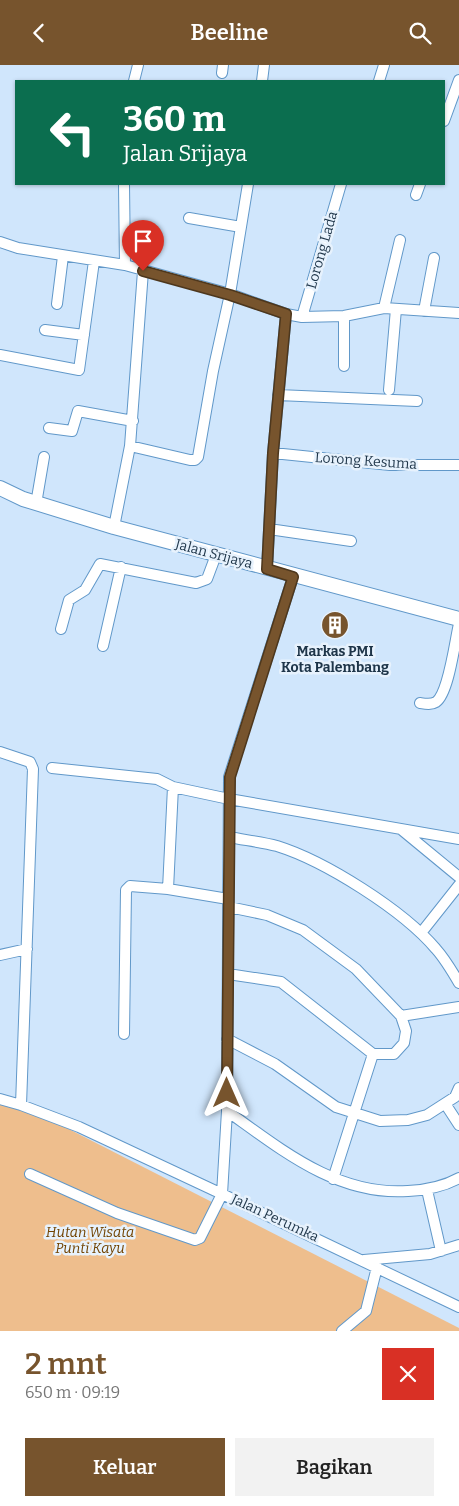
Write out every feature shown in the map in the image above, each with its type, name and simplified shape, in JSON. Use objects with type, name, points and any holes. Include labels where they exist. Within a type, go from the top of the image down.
[{"type":"street","points":[[134,80],[138,65]]},
{"type":"street","points":[[262,80],[264,65]]},
{"type":"street","points":[[379,80],[384,65]]},
{"type":"street","points":[[445,118],[459,80]]},
{"type":"street","points":[[124,185],[125,265]]},
{"type":"street","points":[[130,446],[190,461],[198,457],[213,371],[230,295],[248,185]]},
{"type":"street","name":"Lorong Lada","points":[[302,317],[341,185]]},
{"type":"street","points":[[416,195],[420,185]]},
{"type":"street","points":[[189,218],[241,227]]},
{"type":"street","points":[[384,308],[400,240]]},
{"type":"street","points":[[0,242],[18,248],[125,265],[230,295],[286,314],[302,317],[344,315],[384,308],[459,313]]},
{"type":"street","points":[[57,304],[63,256]]},
{"type":"street","points":[[424,311],[434,258]]},
{"type":"street","points":[[0,355],[77,371],[80,369],[94,261]]},
{"type":"street","points":[[114,527],[133,421],[143,271]]},
{"type":"street","points":[[389,390],[396,309]]},
{"type":"street","points":[[267,569],[273,453],[286,314]]},
{"type":"street","points":[[344,315],[344,366]]},
{"type":"street","points":[[45,330],[84,335]]},
{"type":"street","points":[[278,395],[417,401]]},
{"type":"street","points":[[50,428],[72,431],[78,411],[133,421]]},
{"type":"street","name":"Lorong Kesuma","points":[[273,453],[390,465],[459,465]]},
{"type":"street","points":[[36,504],[44,457]]},
{"type":"street","name":"Jalan Srijaya","points":[[0,488],[36,504],[114,527],[293,577],[459,619]]},
{"type":"street","points":[[269,529],[351,541]]},
{"type":"street","points":[[60,629],[69,600],[88,587],[98,565],[107,564],[202,582],[210,574],[216,555]]},
{"type":"street","points":[[103,646],[121,567]]},
{"type":"street","name":"Jalan Perumka","points":[[293,577],[230,777],[227,1111],[222,1194],[459,1307]]},
{"type":"street","points":[[420,703],[429,705],[436,702],[443,691],[459,624]]},
{"type":"street","points":[[0,752],[30,762],[34,769],[21,1105]]},
{"type":"street","points":[[52,768],[157,779],[173,787],[229,799],[459,839]]},
{"type":"street","points":[[168,889],[173,787]]},
{"type":"street","points":[[400,829],[459,877]]},
{"type":"street","points":[[228,837],[276,846],[322,864],[387,907],[421,933],[437,950],[459,983]]},
{"type":"street","points":[[421,933],[459,885]]},
{"type":"street","points":[[124,1034],[126,891],[130,886],[168,889],[228,903],[267,915],[303,930],[356,969],[401,1016],[406,1031],[404,1043],[398,1051],[389,1056],[373,1055],[281,982],[228,974]]},
{"type":"street","points":[[0,955],[26,949]]},
{"type":"street","points":[[401,1016],[459,1007]]},
{"type":"street","points":[[227,1039],[275,1064],[336,1107],[380,1121],[408,1120],[427,1115],[446,1105],[455,1097],[459,1088]]},
{"type":"street","points":[[333,1179],[373,1055]]},
{"type":"street","points":[[0,1099],[80,1127],[222,1194],[200,1238],[195,1240],[117,1213],[30,1174]]},
{"type":"street","points":[[446,1105],[459,1125]]},
{"type":"street","points":[[227,1111],[297,1161],[333,1179],[366,1189],[396,1192],[427,1190],[459,1178]]},
{"type":"street","points":[[427,1190],[441,1251]]},
{"type":"street","points":[[363,1260],[430,1254],[459,1245]]},
{"type":"street","points":[[342,1331],[366,1311],[377,1267]]},
{"type":"green space","name":"Hutan Wisata Punti Kayu","points":[[0,1094],[459,1328],[459,1331],[0,1331]]},
{"type":"place","name":"Markas PMI Kota Palembang","points":[[335,625]]},
{"type":"route","points":[[143,271],[230,295],[286,314],[273,453],[267,569],[293,577],[230,777],[227,1093]]}]
